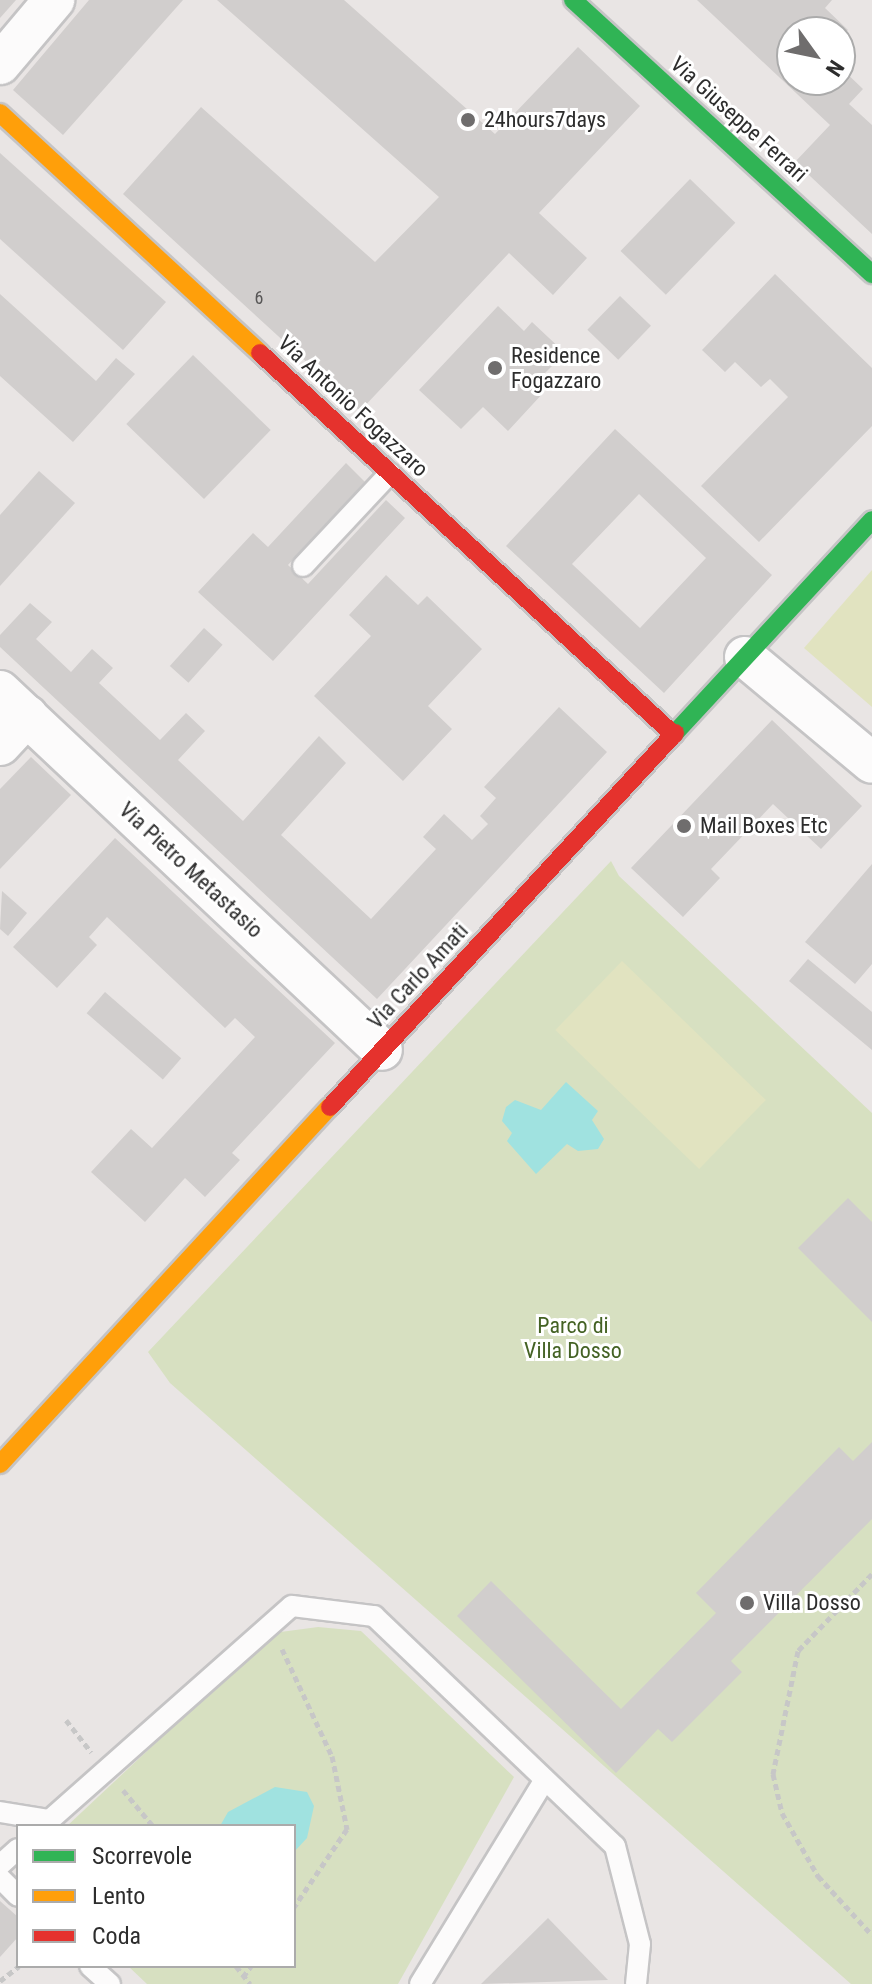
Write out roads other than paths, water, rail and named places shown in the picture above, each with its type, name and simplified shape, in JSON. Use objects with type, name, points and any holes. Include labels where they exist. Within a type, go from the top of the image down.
[{"type":"street","points":[[0,64],[54,0]]},
{"type":"street","name":"Via Giuseppe Ferrari","points":[[573,0],[872,274]]},
{"type":"street","name":"Via Antonio Fogazzaro","points":[[0,113],[674,735]]},
{"type":"street","name":"Via Carlo Amati","points":[[0,1464],[872,520]]},
{"type":"street","points":[[745,657],[872,763]]},
{"type":"street","points":[[0,745],[14,703]]},
{"type":"street","name":"Via Pietro Metastasio","points":[[14,703],[382,1050]]},
{"type":"lane","points":[[303,566],[390,473]]},
{"type":"lane","points":[[0,1812],[46,1823],[292,1606],[374,1616],[615,1846],[640,1944],[636,1984]]},
{"type":"lane","points":[[420,1984],[544,1781]]},
{"type":"lane","points":[[0,1865],[16,1851]]},
{"type":"lane","points":[[0,1878],[16,1894]]},
{"type":"lane","points":[[92,1968],[110,1984]]},
{"type":"water","points":[[566,1082],[598,1111],[592,1120],[604,1139],[598,1149],[578,1151],[567,1144],[536,1174],[507,1141],[512,1133],[502,1121],[506,1107],[515,1100],[541,1110]]},
{"type":"water","points":[[275,1787],[307,1792],[314,1806],[307,1838],[296,1850],[296,1824],[221,1824],[228,1812]]},
{"type":"place","name":"24hours7days","points":[[468,120]]},
{"type":"place","name":"Residence Fogazzaro","points":[[495,368]]},
{"type":"place","name":"Mail Boxes Etc","points":[[684,826]]},
{"type":"place","name":"Villa Dosso","points":[[747,1603]]},
{"type":"park label","name":"Parco di Villa Dosso","points":[[573,1338]]}]
